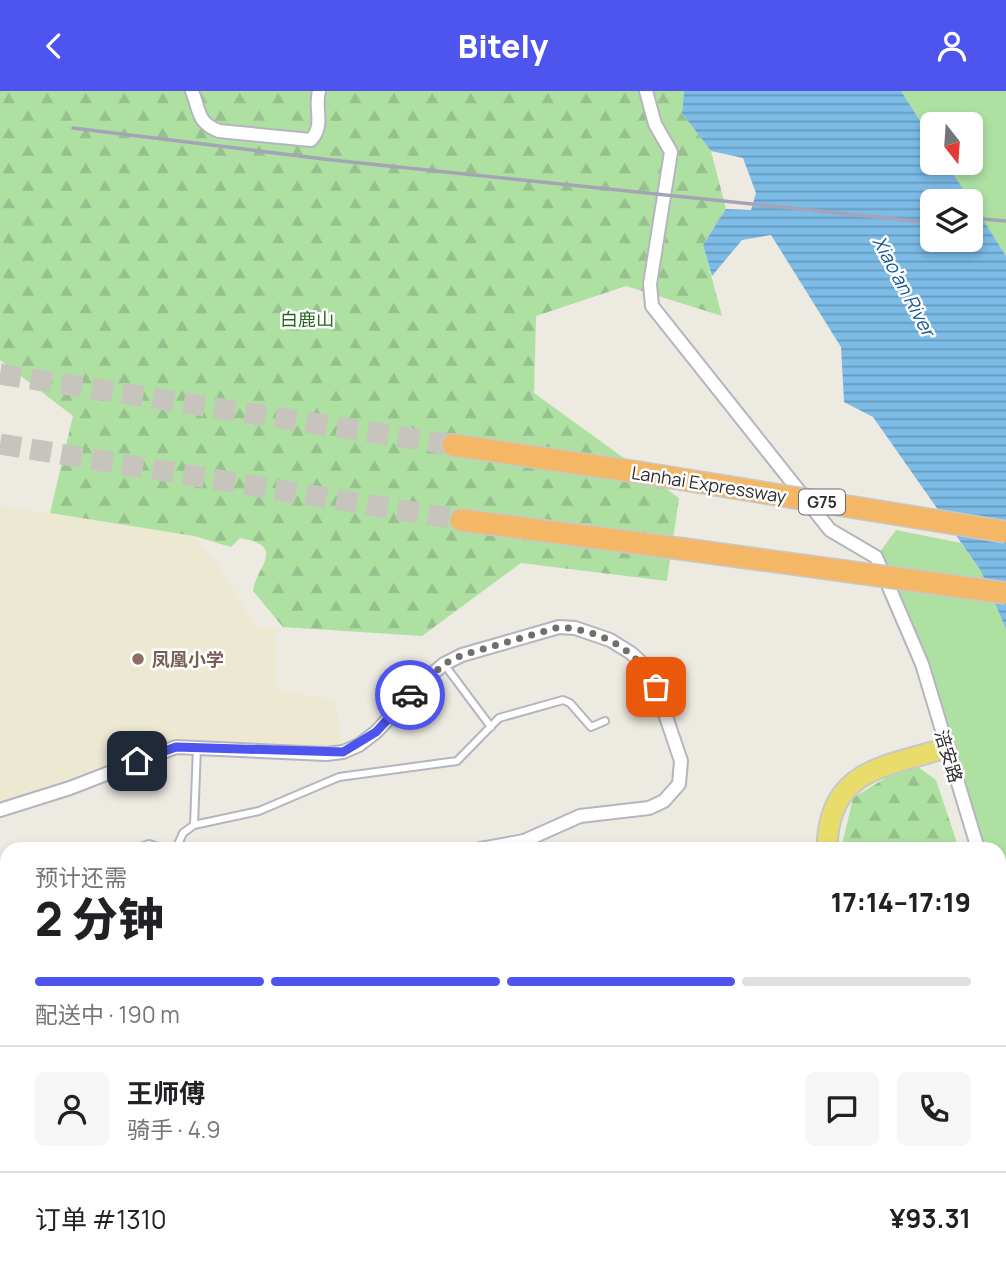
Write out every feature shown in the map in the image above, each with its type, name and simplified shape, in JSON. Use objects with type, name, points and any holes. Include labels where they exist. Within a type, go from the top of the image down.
[{"type":"highway","name":"Lanhai Expressway","points":[[453,445],[1006,532]]},
{"type":"highway","points":[[461,520],[1006,593]]},
{"type":"main road","points":[[828,842],[831,816],[842,792],[856,779],[876,769],[946,748]]},
{"type":"street","points":[[192,91],[198,116],[206,126],[219,131],[311,140],[320,121],[319,91]]},
{"type":"street","name":"涪安路","points":[[646,91],[654,124],[671,152],[650,284],[652,306],[830,530],[876,557],[922,664],[976,842]]},
{"type":"street","points":[[0,810],[70,789],[162,751],[197,746],[326,754],[343,752],[376,732],[444,664],[462,655],[551,628],[575,628],[610,640],[645,666],[656,687],[681,761],[679,785],[664,801],[649,808],[580,816],[518,842]]},
{"type":"lane","points":[[444,664],[491,727]]},
{"type":"lane","points":[[179,842],[183,833],[194,825],[259,811],[349,774],[447,765],[464,755],[505,715],[563,700],[570,703],[591,727],[605,722]]},
{"type":"lane","points":[[194,825],[197,746]]},
{"type":"shaded area","name":"凤凰小学","points":[[0,506],[194,536],[219,566],[256,627],[276,629],[277,690],[335,700],[343,752],[197,746],[0,810]]},
{"type":"green space","name":"白鹿山","points":[[0,91],[684,91],[682,113],[711,151],[726,209],[703,245],[722,316],[626,286],[536,316],[534,393],[679,498],[667,581],[521,563],[422,636],[283,627],[253,591],[266,558],[263,546],[240,538],[231,547],[194,536],[50,513],[73,416],[0,360]]},
{"type":"green space","points":[[901,91],[1006,91],[1006,256],[983,220],[983,189],[963,189],[954,175],[984,175],[984,112],[920,112],[920,121]]},
{"type":"green space","points":[[896,530],[961,543],[981,571],[1006,629],[1006,842],[976,842],[922,664],[876,557]]},
{"type":"green space","points":[[917,766],[936,780],[957,842],[843,842],[853,798],[887,777]]},
{"type":"water","name":"Xiao'an River","points":[[684,91],[901,91],[920,121],[920,175],[954,175],[963,189],[920,189],[920,252],[983,252],[983,220],[1006,256],[1006,629],[981,571],[873,417],[844,402],[841,347],[771,235],[742,240],[712,276],[703,245],[726,209],[751,210],[756,193],[743,158],[711,151],[682,113]]},
{"type":"tunnel","points":[[0,374],[453,445]]},
{"type":"tunnel","points":[[0,444],[461,520]]},
{"type":"railway","points":[[73,128],[332,160],[920,222]]},
{"type":"railway","points":[[983,219],[1006,221]]},
{"type":"way so far","points":[[410,695],[444,664],[462,655],[544,629],[559,627],[575,628],[610,640],[645,666],[656,687]]},
{"type":"place","name":"凤凰小学","points":[[138,659]]},
{"type":"route","points":[[137,761],[176,747],[197,746],[326,754],[343,752],[359,745],[376,732],[410,695]]}]
